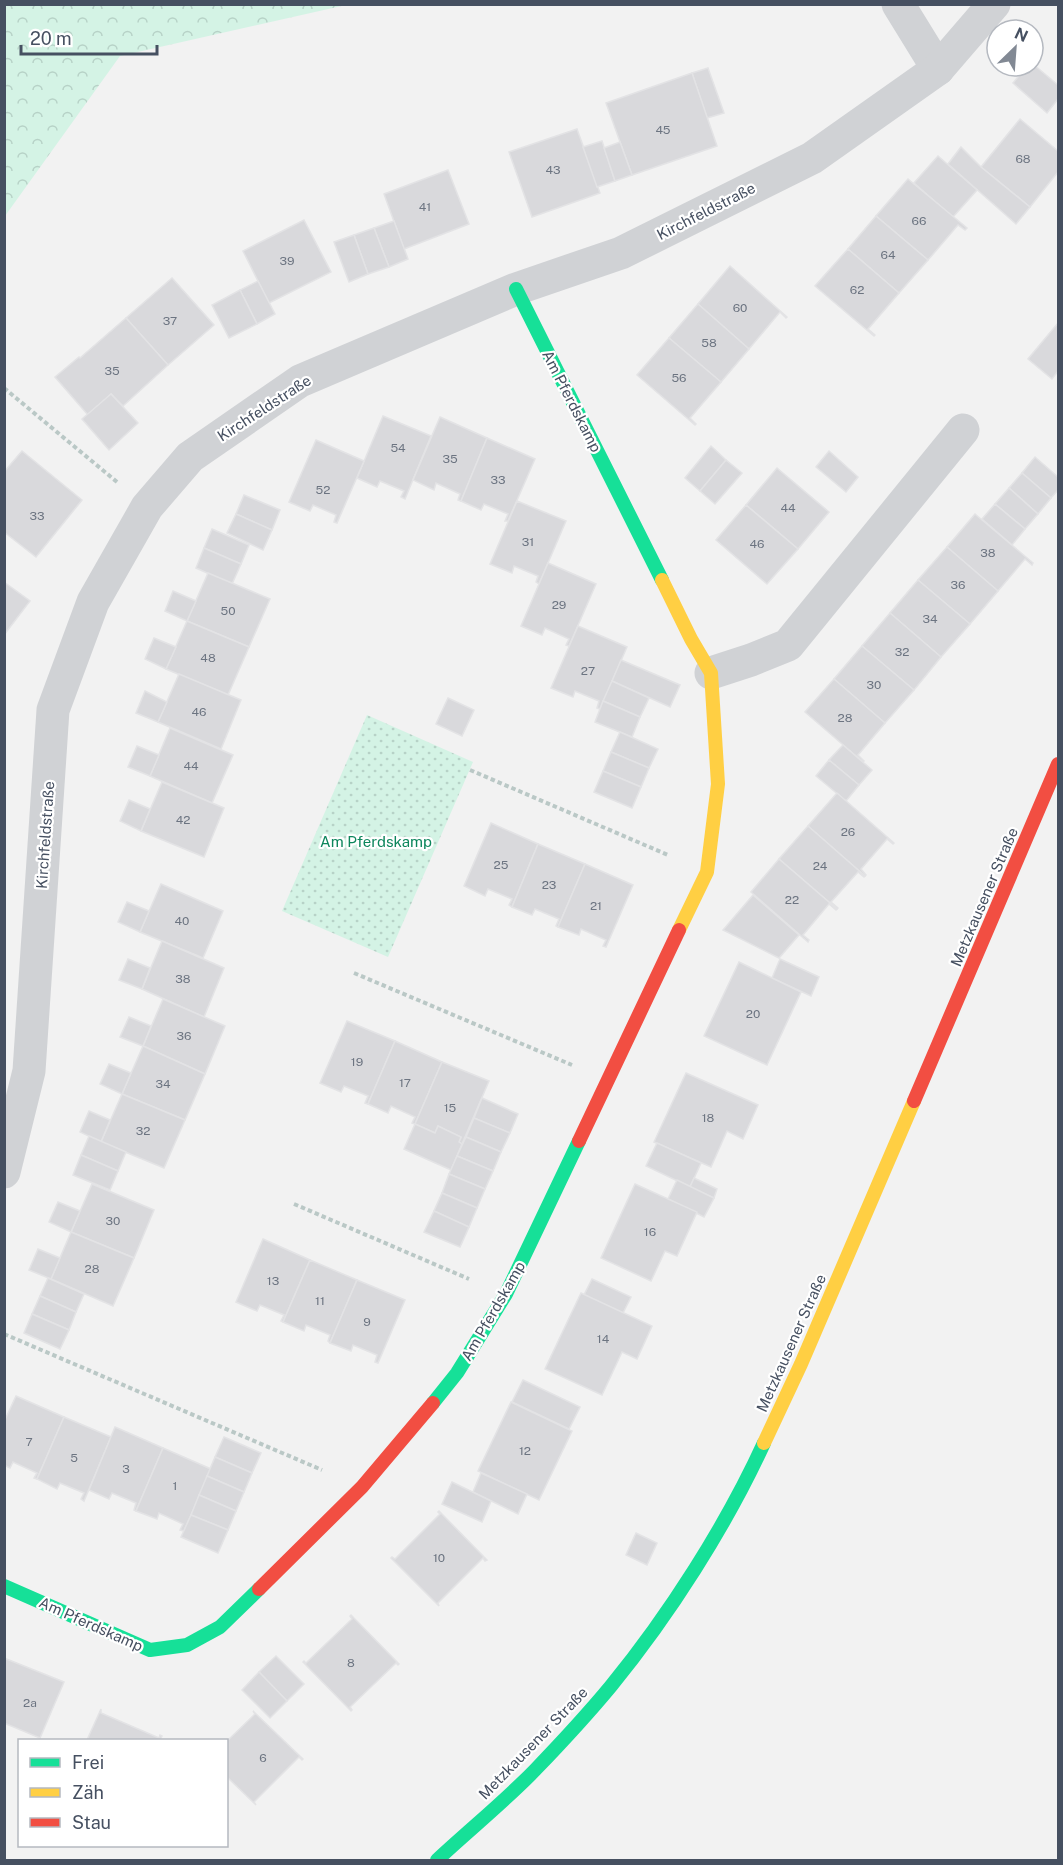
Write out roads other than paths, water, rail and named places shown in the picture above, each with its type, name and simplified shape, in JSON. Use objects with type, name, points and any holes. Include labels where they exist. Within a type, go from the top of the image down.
[{"type":"street","points":[[898,4],[938,69]]},
{"type":"street","name":"Kirchfeldstraße","points":[[4,1172],[29,1071],[54,710],[93,602],[147,507],[190,457],[300,381],[516,290],[621,254],[812,158],[938,69],[994,4]]},
{"type":"street","name":"Am Pferdskamp","points":[[4,1586],[150,1650],[187,1645],[220,1627],[362,1486],[400,1444],[457,1372],[506,1294],[707,872],[718,784],[711,673],[691,639],[516,290]]},
{"type":"street","points":[[711,673],[788,645],[963,430]]},
{"type":"street","name":"Metzkausener Straße","points":[[436,1860],[533,1772],[611,1686],[664,1615],[746,1482],[814,1332],[1059,764]]}]
